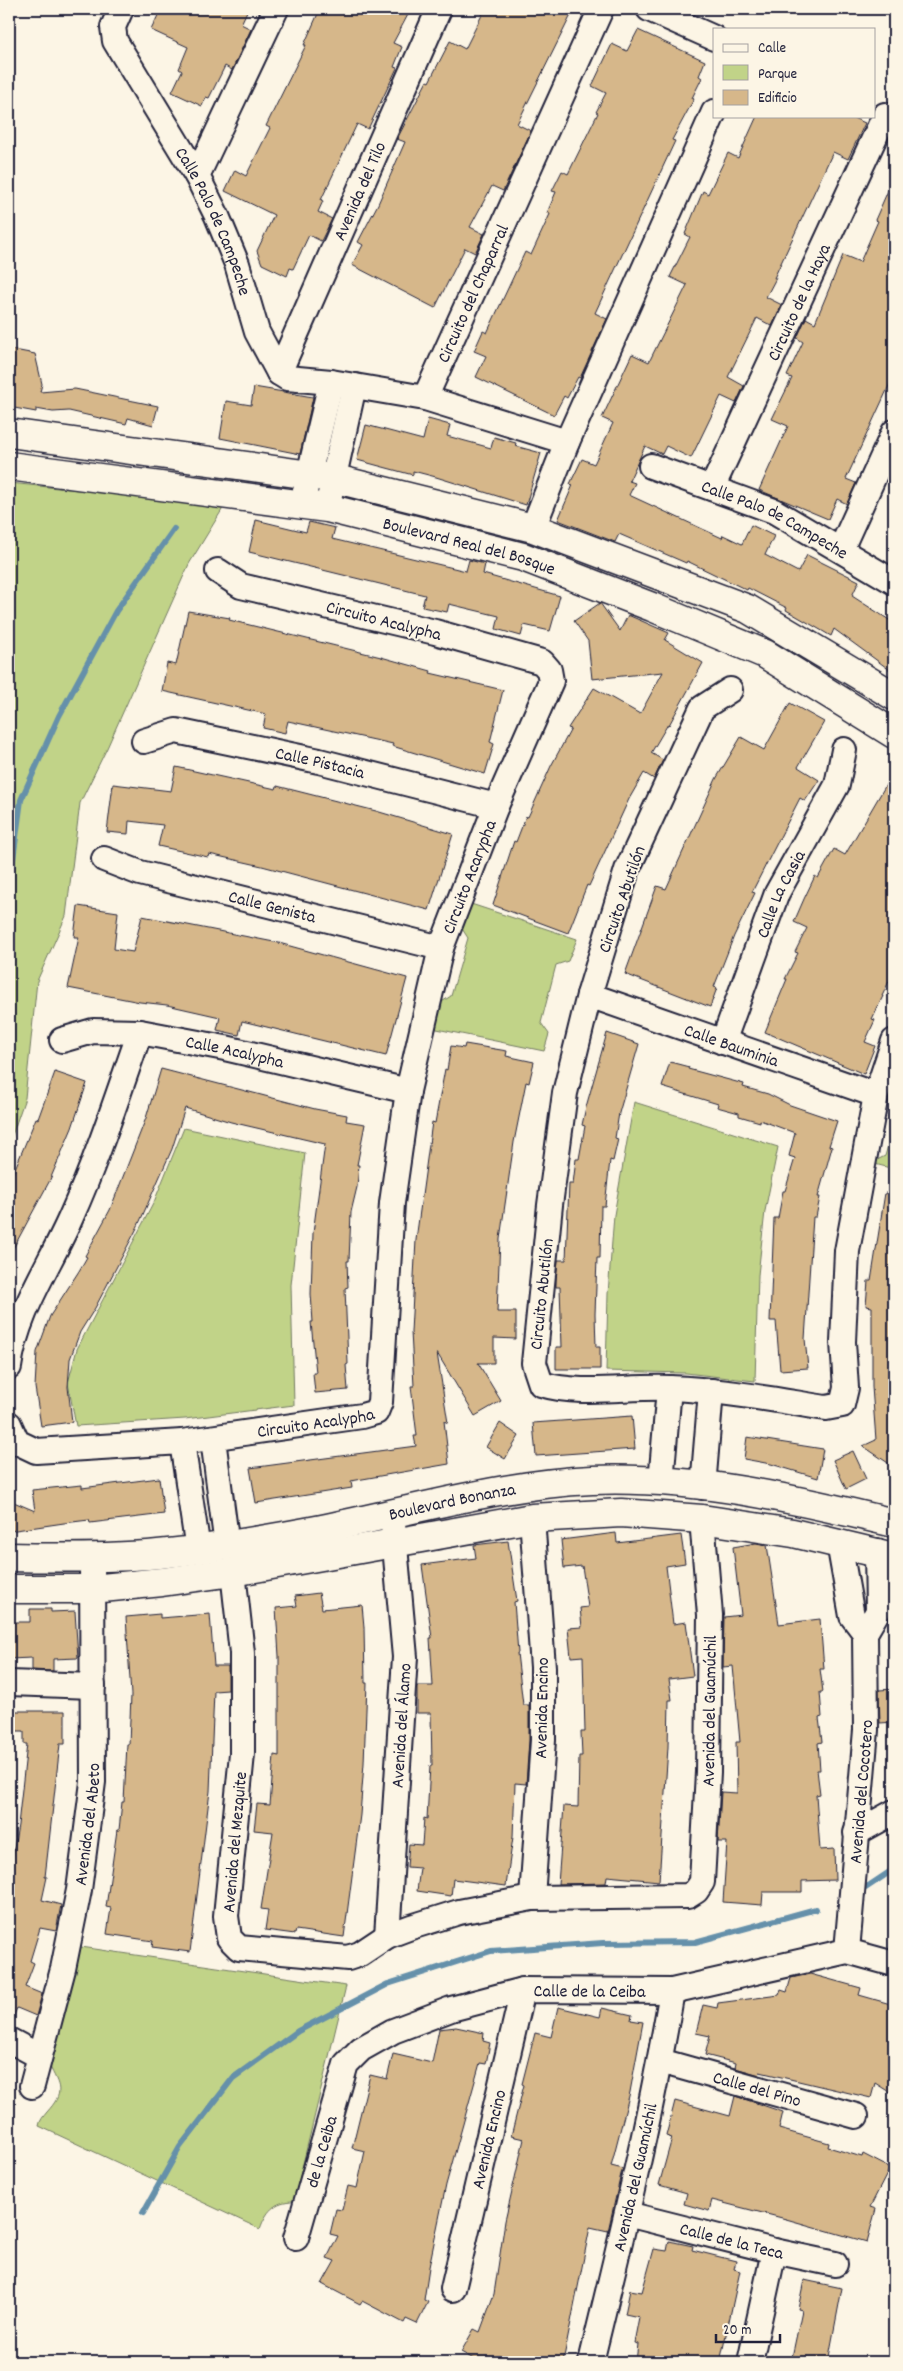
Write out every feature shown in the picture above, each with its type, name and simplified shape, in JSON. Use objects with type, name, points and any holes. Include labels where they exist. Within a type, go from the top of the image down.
[{"type":"street","points":[[197,176],[276,9]]},
{"type":"street","name":"Avenida del Tilo","points":[[279,373],[439,9]]},
{"type":"street","name":"Circuito del Chaparral","points":[[426,398],[601,9]]},
{"type":"street","points":[[649,9],[713,38]]},
{"type":"street","name":"Calle Palo de Campeche","points":[[117,18],[114,41],[197,176],[237,264],[258,332],[279,373]]},
{"type":"street","points":[[532,528],[567,442],[713,114]]},
{"type":"street","name":"Circuito de la Haya","points":[[712,488],[884,115]]},
{"type":"street","points":[[279,373],[287,378],[331,382],[426,398],[567,442]]},
{"type":"street","points":[[321,476],[331,382]]},
{"type":"street","points":[[314,506],[321,476],[354,386]]},
{"type":"street","points":[[841,549],[894,432]]},
{"type":"street","name":"Boulevard Real del Bosque","points":[[9,433],[321,476],[532,528],[748,610],[894,696]]},
{"type":"street","name":"Boulevard Real del Bosque","points":[[9,466],[314,506],[523,558],[652,607],[765,654],[893,729]]},
{"type":"street","name":"Calle Palo de Campeche","points":[[651,466],[774,511],[894,582]]},
{"type":"street","name":"Circuito Acalypha","points":[[218,571],[241,586],[435,632],[542,662],[549,670]]},
{"type":"street","name":"Circuito Acarypha","points":[[408,1091],[441,948],[496,806],[551,681],[549,670]]},
{"type":"street","name":"Circuito Abutilón","points":[[730,690],[702,708],[627,870],[589,995],[565,1093],[550,1205],[534,1363],[541,1384],[561,1390],[669,1388],[711,1391],[826,1408],[842,1405],[846,1388],[843,1342],[847,1251],[876,1095],[894,1041]]},
{"type":"street","name":"Calle Pistacia","points":[[144,741],[176,731],[319,761],[496,806]]},
{"type":"street","name":"Calle La Casia","points":[[723,1042],[777,893],[837,785],[844,750]]},
{"type":"street","name":"Calle Genista","points":[[104,859],[140,873],[441,948]]},
{"type":"street","name":"Calle Bauminia","points":[[589,995],[876,1095]]},
{"type":"street","name":"Calle Acalypha","points":[[62,1040],[93,1031],[140,1032],[225,1048],[408,1091]]},
{"type":"street","points":[[9,1367],[12,1346],[21,1318],[59,1244],[89,1176],[140,1032]]},
{"type":"street","name":"Circuito Acalypha","points":[[9,1424],[17,1442],[36,1451],[182,1442],[362,1416],[376,1412],[380,1402],[392,1203],[408,1091]]},
{"type":"street","points":[[661,1482],[669,1388]]},
{"type":"street","points":[[703,1487],[711,1391]]},
{"type":"street","name":"Avenida del Mezquite","points":[[213,1438],[242,1653],[242,1754],[226,1916],[229,1938],[239,1948],[348,1958],[360,1954],[387,1936],[459,1912],[532,1898],[688,1896]]},
{"type":"street","points":[[182,1442],[198,1550]]},
{"type":"street","name":"Boulevard Bonanza","points":[[9,1589],[92,1589],[230,1559],[392,1514],[505,1491],[592,1480],[661,1482],[703,1487],[836,1509],[894,1523]]},
{"type":"street","name":"Boulevard Bonanza","points":[[9,1557],[92,1558],[198,1550],[230,1559],[396,1543],[532,1518],[621,1513],[702,1519],[793,1533],[886,1554]]},
{"type":"street","name":"Avenida del Álamo","points":[[387,1936],[405,1657],[392,1514]]},
{"type":"street","name":"Avenida Encino","points":[[532,1518],[544,1667],[543,1740],[532,1898]]},
{"type":"street","name":"Avenida del Guamúchil","points":[[688,1896],[696,1891],[702,1882],[708,1772],[710,1614],[702,1519]]},
{"type":"street","points":[[839,1543],[852,1616],[865,1633],[878,1611],[886,1554]]},
{"type":"street","name":"Avenida del Abeto","points":[[32,2086],[63,1969],[79,1890],[93,1782],[92,1558]]},
{"type":"street","name":"Avenida del Cocotero","points":[[847,1951],[866,1730],[865,1633]]},
{"type":"street","points":[[9,1683],[94,1686]]},
{"type":"street","points":[[856,1833],[894,1812]]},
{"type":"street","points":[[847,1951],[894,1964]]},
{"type":"street","name":"Calle de la Ceiba","points":[[346,2064],[361,2049],[393,2031],[451,2008],[523,1990],[672,1991],[847,1951]]},
{"type":"street","name":"Avenida Encino","points":[[453,2289],[523,1990]]},
{"type":"street","name":"Avenida del Guamúchil","points":[[591,2362],[627,2214],[660,2061],[672,1991]]},
{"type":"street","points":[[9,2040],[39,2056]]},
{"type":"street","name":"Calle del Pino","points":[[660,2061],[856,2116]]},
{"type":"street","name":"de la Ceiba","points":[[296,2238],[346,2064]]},
{"type":"street","name":"Calle de la Teca","points":[[627,2214],[774,2251],[835,2264]]},
{"type":"street","points":[[750,2362],[774,2251]]},
{"type":"green space","points":[[9,483],[225,505],[189,564],[107,748],[80,803],[66,916],[37,981],[25,1098],[9,1144]]},
{"type":"green space","points":[[465,902],[577,939],[568,961],[556,965],[541,1023],[549,1034],[544,1051],[432,1028],[440,1003],[451,996],[468,938],[459,924]]},
{"type":"green space","points":[[634,1102],[778,1147],[765,1211],[758,1275],[755,1381],[686,1373],[606,1371],[608,1294],[614,1215]]},
{"type":"green space","points":[[894,1125],[894,1169],[871,1163],[885,1156]]},
{"type":"green space","points":[[184,1128],[305,1153],[291,1285],[294,1405],[185,1419],[76,1426],[68,1383],[77,1349],[154,1202]]},
{"type":"green space","points":[[81,1947],[346,1986],[294,2201],[276,2205],[265,2217],[260,2229],[39,2126],[58,2094],[58,2084],[49,2065]]},
{"type":"building","points":[[161,9],[248,9],[241,24],[251,29],[232,70],[225,66],[209,98],[206,97],[202,106],[172,92],[182,71],[179,69],[188,47],[151,30]]},
{"type":"building","points":[[320,9],[411,9],[393,43],[402,47],[394,67],[397,68],[368,129],[357,124],[321,200],[323,201],[318,212],[332,219],[321,241],[309,235],[293,269],[290,268],[287,276],[262,264],[257,251],[274,215],[225,191],[235,170],[246,176],[270,128],[266,126],[306,45],[304,45]]},
{"type":"building","points":[[485,9],[570,9],[568,13],[571,15],[517,124],[531,131],[503,191],[492,186],[470,227],[484,234],[475,253],[465,248],[435,308],[352,265],[363,245],[358,242],[378,204],[405,142],[397,139],[427,81],[429,82],[450,41],[465,49]]},
{"type":"building","points":[[638,30],[705,61],[699,76],[702,78],[692,98],[694,99],[672,140],[675,141],[595,313],[607,319],[580,378],[578,377],[567,398],[564,396],[554,415],[476,377],[486,356],[474,351],[483,331],[487,333],[525,252],[531,255],[550,214],[547,213],[556,192],[552,191],[562,171],[568,174],[598,113],[596,112],[606,93],[592,86],[612,44],[627,51]]},
{"type":"building","points":[[756,118],[854,118],[865,123],[848,159],[833,152],[774,278],[776,278],[766,297],[782,305],[772,326],[757,318],[728,377],[744,386],[736,403],[721,396],[691,458],[666,446],[662,454],[645,446],[629,481],[635,483],[629,495],[722,538],[723,535],[742,544],[751,525],[774,536],[765,555],[798,572],[807,555],[859,581],[852,596],[894,623],[894,673],[834,629],[831,636],[786,610],[787,608],[748,588],[747,590],[687,561],[686,563],[619,534],[615,542],[558,520],[573,485],[570,484],[582,459],[594,464],[613,423],[602,418],[632,354],[649,362],[687,285],[670,277],[690,237],[685,234],[703,191],[708,194],[728,153],[738,158]]},
{"type":"building","points":[[894,177],[894,375],[846,479],[856,483],[847,504],[837,499],[828,519],[759,490],[788,426],[772,419],[792,378],[787,376],[803,342],[797,338],[806,318],[815,323],[843,255],[860,262],[878,221],[875,220]]},
{"type":"building","points":[[9,349],[35,354],[42,384],[40,392],[75,389],[158,406],[153,425],[128,418],[126,424],[69,411],[53,412],[36,409],[36,412],[9,407]]},
{"type":"building","points":[[254,387],[313,397],[300,454],[220,438],[226,401],[251,405]]},
{"type":"building","points":[[428,419],[450,425],[447,436],[491,448],[494,437],[516,443],[515,446],[541,453],[526,505],[436,477],[413,471],[413,475],[357,460],[366,425],[423,440]]},
{"type":"building","points":[[256,520],[306,532],[309,522],[335,528],[332,539],[466,571],[469,560],[485,564],[483,574],[560,596],[550,631],[524,625],[521,636],[496,629],[499,616],[449,604],[447,612],[422,607],[425,595],[249,552]]},
{"type":"building","points":[[600,603],[620,631],[628,615],[669,633],[665,640],[703,663],[669,725],[651,753],[663,760],[654,779],[644,773],[629,799],[589,886],[587,885],[568,933],[493,905],[514,841],[516,842],[526,816],[528,817],[551,766],[571,729],[568,728],[594,688],[640,714],[663,672],[592,679],[588,641],[574,621]]},
{"type":"building","points":[[188,611],[230,618],[229,620],[381,657],[431,671],[430,673],[503,690],[490,742],[494,744],[485,774],[392,746],[393,744],[288,721],[285,733],[263,728],[266,714],[162,691],[167,663],[176,665]]},
{"type":"building","points":[[790,703],[824,722],[798,767],[819,780],[805,801],[800,798],[752,892],[755,893],[734,936],[714,987],[717,988],[710,1007],[625,974],[657,886],[666,889],[716,779],[741,737],[764,750]]},
{"type":"building","points":[[176,767],[276,789],[277,786],[376,811],[453,834],[429,910],[262,866],[209,854],[208,857],[158,846],[163,825],[129,821],[128,834],[107,832],[113,784],[171,791]]},
{"type":"building","points":[[894,771],[894,971],[872,1019],[875,1020],[865,1042],[875,1046],[864,1074],[765,1032],[787,979],[785,979],[798,953],[795,952],[807,928],[794,922],[815,876],[818,878],[834,849],[845,855]]},
{"type":"building","points":[[78,906],[118,912],[114,949],[133,952],[142,916],[279,943],[407,978],[386,1056],[242,1021],[239,1035],[217,1030],[220,1017],[167,1005],[140,1002],[68,988],[79,937],[74,937]]},
{"type":"building","points":[[607,1033],[639,1044],[619,1113],[615,1138],[618,1139],[613,1161],[610,1160],[605,1206],[601,1206],[600,1258],[597,1258],[595,1314],[596,1347],[600,1347],[600,1369],[556,1369],[556,1347],[562,1347],[560,1287],[556,1287],[556,1279],[558,1260],[566,1260],[569,1184],[573,1184],[576,1159],[579,1159],[585,1126],[582,1125],[586,1107]]},
{"type":"building","points":[[465,1044],[507,1051],[506,1056],[534,1062],[529,1083],[526,1082],[514,1142],[500,1239],[497,1312],[516,1312],[516,1339],[494,1338],[494,1363],[478,1363],[501,1401],[475,1416],[437,1353],[448,1423],[444,1421],[449,1464],[351,1481],[352,1488],[256,1503],[250,1468],[416,1446],[414,1436],[417,1436],[411,1386],[414,1386],[411,1332],[416,1240],[432,1122],[435,1123],[445,1069],[447,1070],[451,1046],[464,1048]]},
{"type":"building","points":[[670,1062],[689,1067],[688,1069],[744,1084],[743,1087],[768,1094],[790,1105],[837,1121],[829,1146],[832,1147],[818,1197],[820,1197],[816,1217],[813,1217],[805,1339],[808,1368],[780,1370],[776,1321],[770,1321],[774,1218],[778,1218],[783,1191],[785,1191],[795,1158],[789,1156],[795,1133],[760,1120],[760,1122],[739,1116],[739,1113],[717,1107],[718,1104],[662,1087]]},
{"type":"building","points":[[161,1069],[315,1109],[347,1115],[346,1121],[365,1124],[357,1165],[359,1165],[357,1187],[351,1212],[349,1261],[347,1261],[348,1287],[345,1288],[348,1390],[315,1393],[313,1373],[316,1373],[311,1322],[313,1322],[311,1294],[313,1233],[325,1144],[231,1122],[185,1108],[172,1149],[137,1228],[95,1308],[80,1332],[70,1359],[68,1387],[72,1422],[41,1426],[35,1387],[37,1352],[50,1316],[87,1257],[85,1256],[110,1210],[146,1118]]},
{"type":"building","points":[[55,1072],[87,1083],[72,1128],[49,1182],[9,1256],[9,1183],[36,1118],[38,1119]]},
{"type":"building","points":[[885,1193],[894,1194],[894,1467],[863,1446],[876,1440],[872,1387],[872,1307],[866,1306],[868,1281],[871,1281]]},
{"type":"building","points":[[632,1416],[635,1449],[536,1456],[533,1423]]},
{"type":"building","points":[[500,1423],[519,1436],[505,1459],[486,1447]]},
{"type":"building","points":[[747,1437],[823,1449],[818,1478],[771,1464],[744,1459]]},
{"type":"building","points":[[853,1451],[866,1479],[846,1489],[833,1460]]},
{"type":"building","points":[[159,1478],[164,1514],[90,1523],[89,1520],[9,1531],[9,1500],[35,1511],[32,1490],[82,1485],[82,1488]]},
{"type":"building","points":[[616,1533],[617,1543],[681,1535],[685,1563],[666,1566],[673,1624],[686,1622],[693,1676],[669,1679],[672,1700],[669,1700],[668,1747],[659,1881],[607,1876],[606,1883],[558,1884],[564,1806],[578,1807],[579,1756],[582,1756],[581,1732],[585,1732],[583,1656],[571,1657],[568,1628],[582,1627],[580,1608],[588,1607],[582,1566],[564,1568],[561,1540]]},
{"type":"building","points":[[508,1541],[517,1601],[514,1602],[523,1705],[529,1705],[529,1740],[526,1784],[515,1783],[513,1837],[506,1886],[453,1879],[451,1896],[417,1891],[420,1868],[407,1867],[409,1844],[422,1845],[424,1818],[427,1819],[430,1766],[432,1766],[431,1713],[417,1713],[417,1686],[433,1686],[430,1638],[432,1638],[422,1565],[476,1558],[474,1545]]},
{"type":"building","points":[[756,1543],[767,1545],[779,1624],[820,1619],[824,1669],[820,1669],[823,1692],[820,1692],[822,1717],[819,1718],[822,1742],[818,1743],[820,1770],[817,1770],[820,1794],[816,1795],[820,1850],[834,1849],[835,1880],[802,1881],[802,1892],[763,1892],[762,1905],[723,1902],[727,1842],[718,1842],[721,1792],[737,1793],[736,1742],[740,1742],[733,1666],[723,1667],[724,1617],[741,1615],[733,1547]]},
{"type":"building","points":[[319,1593],[322,1609],[362,1605],[364,1627],[365,1683],[367,1683],[364,1763],[360,1815],[344,1937],[296,1930],[295,1934],[265,1930],[268,1910],[261,1909],[273,1832],[254,1830],[257,1804],[270,1805],[274,1755],[279,1756],[279,1656],[276,1608],[297,1606],[295,1596]]},
{"type":"building","points":[[30,1609],[51,1609],[51,1612],[75,1611],[78,1658],[53,1659],[53,1671],[32,1670],[32,1658],[9,1659],[9,1622],[30,1622]]},
{"type":"building","points":[[160,1614],[160,1618],[210,1614],[214,1666],[228,1666],[228,1690],[214,1691],[210,1791],[190,1952],[152,1947],[153,1941],[107,1934],[111,1908],[106,1907],[117,1830],[119,1830],[122,1802],[124,1802],[127,1744],[129,1744],[131,1695],[126,1617]]},
{"type":"building","points":[[894,1689],[894,1722],[880,1723],[879,1690]]},
{"type":"building","points":[[9,1711],[65,1711],[65,1744],[60,1744],[45,1877],[47,1877],[42,1900],[61,1905],[56,1931],[40,1928],[30,1961],[34,1963],[25,1987],[42,1994],[36,2016],[17,2008],[10,2025],[9,1878],[18,1825],[27,1744],[24,1744],[24,1731],[9,1731]]},
{"type":"building","points":[[810,1974],[861,1988],[859,1995],[894,2005],[894,2095],[875,2083],[871,2098],[760,2072],[759,2075],[735,2068],[736,2063],[705,2055],[710,2036],[696,2033],[703,2005],[717,2008],[718,2003],[779,1995],[781,1990],[787,1992],[791,1978]]},
{"type":"building","points":[[558,2007],[600,2017],[602,2008],[632,2015],[631,2020],[643,2022],[630,2092],[611,2166],[623,2169],[608,2231],[590,2227],[563,2362],[479,2362],[461,2352],[474,2329],[480,2332],[494,2294],[505,2221],[524,2139],[511,2136],[524,2085],[522,2084],[535,2033],[551,2037]]},
{"type":"building","points":[[456,2027],[484,2033],[483,2041],[490,2043],[486,2064],[480,2063],[446,2185],[429,2267],[424,2300],[428,2302],[417,2324],[406,2319],[404,2323],[362,2301],[360,2304],[322,2284],[335,2261],[327,2258],[338,2236],[330,2234],[336,2209],[342,2210],[348,2186],[357,2188],[365,2151],[352,2148],[370,2075],[387,2079],[393,2054],[432,2063],[439,2029]]},
{"type":"building","points":[[735,2096],[783,2112],[779,2129],[829,2143],[828,2147],[862,2157],[863,2154],[890,2168],[870,2207],[876,2209],[867,2242],[712,2200],[709,2211],[684,2204],[687,2193],[659,2185],[672,2138],[666,2136],[675,2101],[730,2116]]},
{"type":"building","points":[[669,2241],[693,2246],[692,2250],[736,2261],[734,2269],[740,2271],[720,2362],[636,2362],[638,2344],[634,2343],[639,2317],[625,2314],[630,2290],[642,2292],[654,2249],[667,2251]]},
{"type":"building","points":[[804,2280],[842,2288],[828,2362],[791,2362],[802,2310],[798,2309]]},
{"type":"waterway","points":[[9,889],[21,800],[59,716],[116,611],[174,529]]},
{"type":"waterway","points":[[864,1889],[894,1869]]},
{"type":"waterway","points":[[143,2213],[180,2147],[233,2078],[298,2031],[388,1984],[491,1951],[603,1943],[695,1942],[816,1909]]}]
